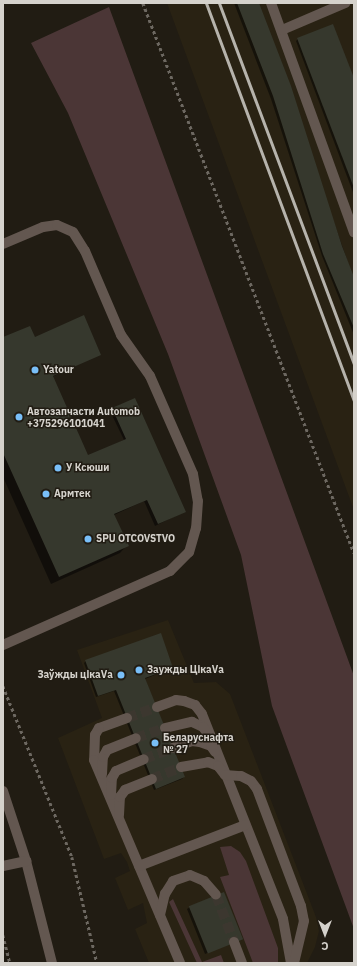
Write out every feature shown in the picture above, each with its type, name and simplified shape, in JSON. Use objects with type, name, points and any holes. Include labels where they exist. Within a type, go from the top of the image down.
[{"type":"street","points":[[272,3],[330,172],[354,232]]},
{"type":"street","points":[[282,30],[345,3]]},
{"type":"street","points":[[3,244],[43,227],[58,225],[73,232],[85,250],[121,335],[150,376],[193,474],[198,501],[196,528],[189,552],[170,571],[3,645]]},
{"type":"street","points":[[156,707],[176,700],[195,705],[202,714],[283,919],[291,963]]},
{"type":"street","points":[[128,718],[99,728],[95,735],[94,760],[180,963]]},
{"type":"street","points":[[165,728],[192,722],[203,727],[210,736]]},
{"type":"street","points":[[103,781],[103,757],[108,750],[136,738]]},
{"type":"street","points":[[173,748],[192,741],[200,742],[211,746],[217,755]]},
{"type":"street","points":[[112,802],[112,778],[116,771],[144,759]]},
{"type":"street","points":[[181,767],[200,761],[208,762],[218,766],[225,775],[241,776],[251,781],[257,789],[301,906],[304,921],[294,963]]},
{"type":"street","points":[[120,821],[120,797],[125,790],[152,779]]},
{"type":"street","points":[[3,791],[26,861],[52,963]]},
{"type":"street","points":[[139,866],[245,825]]},
{"type":"street","points":[[3,866],[26,861]]},
{"type":"street","points":[[160,915],[165,894],[173,881],[190,876],[204,881],[216,895]]},
{"type":"street","points":[[234,942],[242,963]]},
{"type":"path","points":[[144,3],[354,553]]},
{"type":"path","points":[[3,686],[72,857],[97,963]]},
{"type":"path","points":[[3,935],[10,963]]},
{"type":"shaded area","points":[[167,3],[354,3],[354,510]]},
{"type":"shaded area","points":[[109,7],[354,676],[354,929],[272,706],[241,555],[168,354],[68,113],[31,43]]},
{"type":"shaded area","points":[[168,620],[194,683],[216,682],[230,694],[316,917],[319,931],[315,947],[307,963],[149,963],[135,929],[147,923],[143,903],[128,910],[115,878],[130,871],[127,862],[121,853],[104,859],[58,738],[102,718],[77,650]]},
{"type":"shaded area","points":[[231,846],[240,852],[246,861],[278,948],[278,963],[253,963],[220,877],[229,875],[220,847]]},
{"type":"shaded area","points":[[173,899],[202,962],[221,955],[224,963],[197,963],[169,902]]},
{"type":"building","points":[[237,3],[259,3],[291,86],[342,246],[354,277],[354,328],[323,254],[273,96]]},
{"type":"building","points":[[333,24],[354,78],[354,188],[297,38]]},
{"type":"building","points":[[84,315],[101,355],[53,376],[88,455],[126,439],[112,408],[135,398],[186,512],[158,524],[147,500],[114,514],[129,546],[59,577],[3,453],[3,337],[30,326],[35,337]]},
{"type":"building","points":[[161,633],[173,668],[145,678],[185,777],[156,789],[116,690],[98,696],[85,660]]},
{"type":"building","points":[[224,892],[243,939],[208,954],[189,906]]},
{"type":"tunnel","points":[[127,718],[157,707]]},
{"type":"tunnel","points":[[136,738],[165,728]]},
{"type":"tunnel","points":[[144,759],[173,748]]},
{"type":"tunnel","points":[[152,779],[181,767]]},
{"type":"tunnel","points":[[216,895],[234,942]]},
{"type":"railway","points":[[206,3],[354,402]]},
{"type":"railway","points":[[219,3],[354,364]]},
{"type":"place","name":"Yatour","points":[[35,370]]},
{"type":"place","name":"Автозапчасти Automob +375296101041","points":[[19,417]]},
{"type":"place","name":"У Ксюши","points":[[58,468]]},
{"type":"place","name":"Армтек","points":[[46,494]]},
{"type":"place","name":"SPU OTCOVSTVO","points":[[88,539]]},
{"type":"place","name":"Заужды ЦікаVа","points":[[139,670]]},
{"type":"place","name":"Заўжды цікаVа","points":[[121,675]]},
{"type":"place","name":"Беларуснафта № 27","points":[[155,743]]}]
